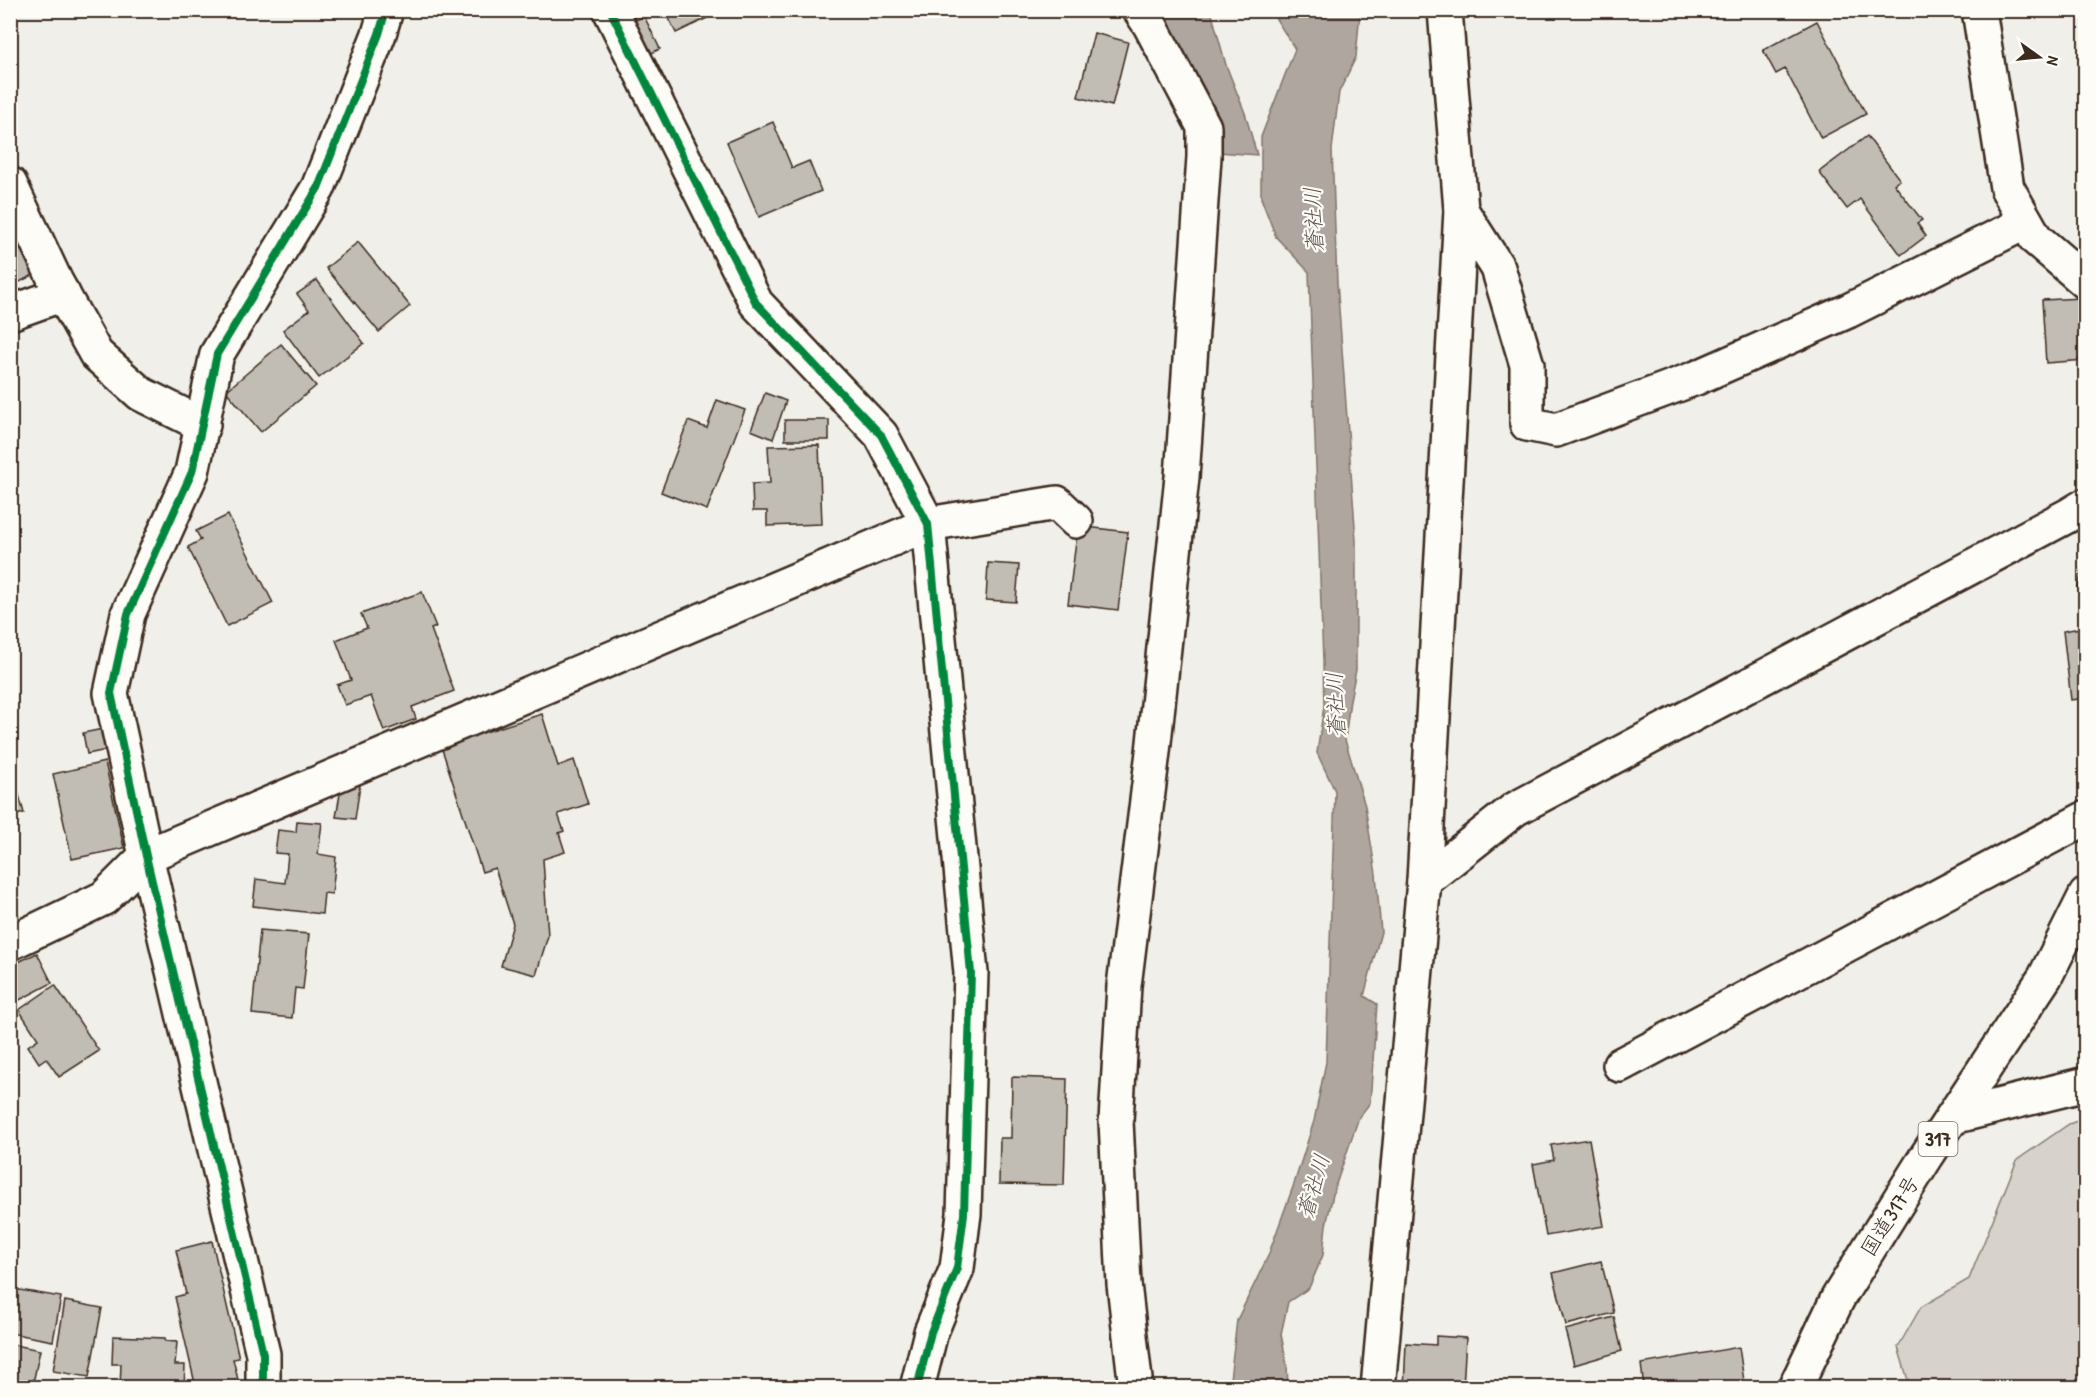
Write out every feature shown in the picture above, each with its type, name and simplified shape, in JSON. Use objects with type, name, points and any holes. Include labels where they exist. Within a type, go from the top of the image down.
[{"type":"main road","points":[[263,1388],[263,1354],[146,856],[111,693],[128,614],[192,472],[217,354],[318,188],[379,34],[386,10]]},
{"type":"main road","points":[[610,10],[756,303],[881,435],[928,524],[971,973],[962,1225],[957,1268],[931,1332],[917,1388]]},
{"type":"main road","points":[[1136,1388],[1124,1284],[1116,1120],[1124,986],[1153,752],[1182,477],[1204,127],[1140,10]]},
{"type":"main road","points":[[1377,1388],[1424,881],[1461,210],[1445,10]]},
{"type":"main road","points":[[1978,10],[2007,188],[2036,239],[2085,282]]},
{"type":"main road","points":[[10,184],[63,294],[96,354],[141,394],[203,424]]},
{"type":"main road","points":[[1461,210],[1498,268],[1527,365],[1527,424],[1556,430],[1696,378],[1848,311],[2026,222]]},
{"type":"main road","points":[[10,313],[63,294]]},
{"type":"main road","points":[[10,944],[104,898],[146,856],[928,524],[1057,503],[1076,521]]},
{"type":"main road","points":[[1424,881],[1515,809],[2085,505]]},
{"type":"main road","points":[[1620,1065],[2085,818]]},
{"type":"main road","name":"国道317号","points":[[1795,1388],[1838,1298],[2045,977],[2085,895]]},
{"type":"main road","points":[[1953,1117],[2085,1084]]},
{"type":"shaded area","points":[[2085,1118],[2085,1387],[1910,1387],[1898,1347],[1921,1307],[1969,1279],[2017,1160],[2069,1124]]},
{"type":"water","points":[[1155,11],[1211,11],[1226,65],[1245,113],[1257,155],[1218,152],[1196,76]]},
{"type":"water","name":"蒼社川","points":[[1271,11],[1360,11],[1356,57],[1339,92],[1332,150],[1337,282],[1356,540],[1356,670],[1345,740],[1365,806],[1376,874],[1381,932],[1364,996],[1377,1004],[1370,1103],[1359,1117],[1334,1190],[1326,1225],[1323,1255],[1309,1288],[1288,1302],[1281,1334],[1287,1365],[1288,1387],[1229,1388],[1237,1320],[1268,1256],[1294,1184],[1314,1121],[1326,1062],[1335,791],[1317,753],[1324,706],[1309,272],[1276,237],[1261,198],[1261,137],[1295,49]]},
{"type":"building","points":[[665,10],[724,10],[676,33]]},
{"type":"building","points":[[644,16],[660,49],[639,59],[623,26]]},
{"type":"building","points":[[1817,21],[1866,114],[1821,138],[1785,69],[1776,74],[1763,50]]},
{"type":"building","points":[[1094,33],[1128,42],[1112,106],[1078,97]]},
{"type":"building","points":[[773,122],[792,168],[809,161],[821,191],[759,217],[727,142]]},
{"type":"building","points":[[1867,136],[1900,180],[1894,184],[1922,220],[1917,223],[1926,236],[1901,255],[1860,199],[1847,209],[1819,172]]},
{"type":"building","points":[[10,216],[39,272],[10,287]]},
{"type":"building","points":[[358,242],[410,306],[379,332],[326,268]]},
{"type":"building","points":[[317,280],[364,343],[319,378],[283,330],[309,310],[297,294]]},
{"type":"building","points":[[2082,298],[2086,360],[2046,363],[2042,300]]},
{"type":"building","points":[[281,344],[316,386],[261,432],[226,391]]},
{"type":"building","points":[[765,393],[786,401],[773,439],[751,430]]},
{"type":"building","points":[[717,400],[745,410],[707,510],[661,492],[688,421],[707,428]]},
{"type":"building","points":[[785,420],[829,420],[829,440],[785,440]]},
{"type":"building","points":[[819,445],[822,524],[767,526],[767,511],[753,511],[752,484],[770,483],[768,446]]},
{"type":"building","points":[[228,515],[273,603],[227,626],[188,547],[201,540],[196,531]]},
{"type":"building","points":[[1078,526],[1128,532],[1118,610],[1068,604]]},
{"type":"building","points":[[2084,562],[2086,563],[2086,588],[2078,587]]},
{"type":"building","points":[[988,563],[1019,565],[1016,602],[986,600]]},
{"type":"building","points":[[422,592],[436,627],[431,629],[454,691],[412,707],[416,719],[384,731],[371,696],[345,705],[337,685],[351,680],[336,640],[367,628],[361,614]]},
{"type":"building","points":[[2086,627],[2086,698],[2071,700],[2063,631]]},
{"type":"building","points":[[542,714],[558,766],[574,760],[588,804],[558,814],[564,831],[559,833],[565,852],[543,859],[548,936],[536,975],[501,966],[513,924],[495,868],[482,872],[441,746]]},
{"type":"building","points":[[103,729],[107,750],[87,754],[83,733]]},
{"type":"building","points":[[105,762],[124,848],[72,859],[53,774]]},
{"type":"building","points":[[10,764],[24,813],[10,817]]},
{"type":"building","points":[[342,782],[360,785],[355,819],[336,817]]},
{"type":"building","points":[[297,821],[322,823],[318,854],[336,857],[332,894],[324,893],[322,914],[253,906],[256,879],[285,883],[288,854],[275,853],[278,830],[296,832]]},
{"type":"building","points":[[10,886],[21,925],[10,928]]},
{"type":"building","points":[[260,930],[309,934],[303,989],[295,988],[292,1018],[252,1014]]},
{"type":"building","points":[[37,953],[52,983],[10,1005],[10,966]]},
{"type":"building","points":[[55,985],[99,1051],[59,1077],[46,1058],[39,1063],[28,1046],[38,1039],[19,1010]]},
{"type":"building","points":[[1012,1077],[1067,1079],[1064,1185],[999,1184],[1000,1138],[1011,1138]]},
{"type":"building","points":[[1589,1139],[1604,1226],[1546,1236],[1533,1164],[1554,1160],[1551,1145]]},
{"type":"building","points":[[212,1241],[239,1358],[233,1359],[240,1388],[196,1388],[175,1297],[186,1294],[176,1250]]},
{"type":"building","points":[[1601,1261],[1614,1313],[1566,1325],[1553,1273]]},
{"type":"building","points":[[14,1289],[61,1297],[53,1341],[10,1333],[10,1308]]},
{"type":"building","points":[[65,1301],[102,1308],[89,1377],[53,1371]]},
{"type":"building","points":[[1614,1317],[1622,1351],[1574,1365],[1565,1330]]},
{"type":"building","points":[[113,1336],[165,1338],[165,1341],[177,1342],[175,1365],[185,1365],[184,1388],[120,1388],[121,1364],[112,1364]]},
{"type":"building","points":[[1436,1336],[1466,1338],[1463,1388],[1404,1388],[1406,1343],[1436,1345]]},
{"type":"building","points":[[10,1344],[40,1350],[32,1388],[10,1388]]},
{"type":"building","points":[[1739,1347],[1745,1388],[1644,1388],[1641,1364]]},
{"type":"building","points":[[1623,1382],[1624,1388],[1589,1388]]},
{"type":"cycle path","points":[[263,1388],[263,1354],[146,856],[111,693],[128,614],[192,472],[217,354],[318,188],[379,34],[386,10]]},
{"type":"cycle path","points":[[610,10],[756,303],[881,435],[928,524],[971,973],[964,1214],[957,1268],[931,1332],[917,1388]]}]
